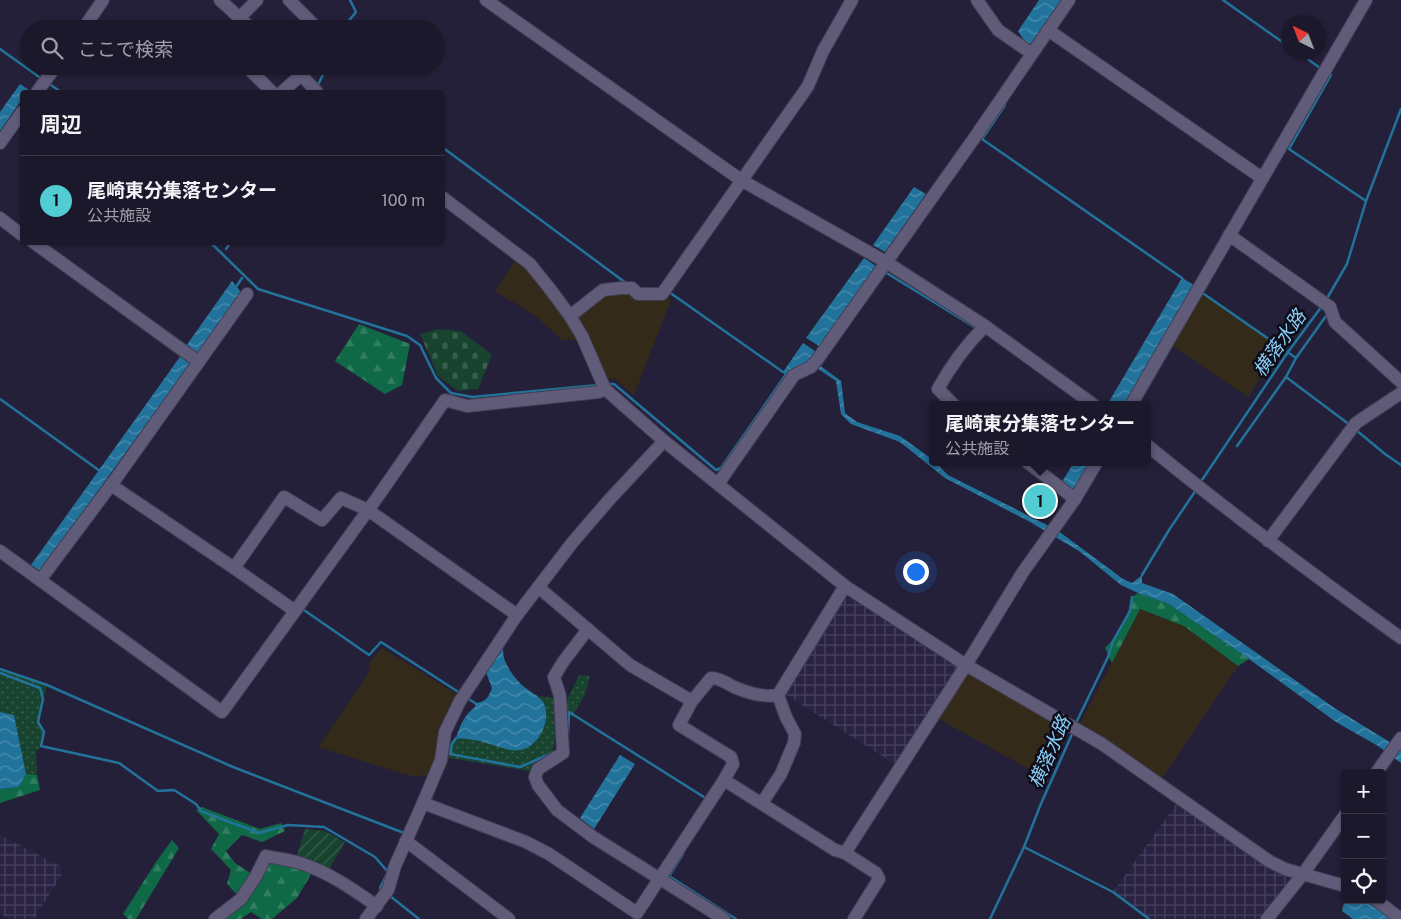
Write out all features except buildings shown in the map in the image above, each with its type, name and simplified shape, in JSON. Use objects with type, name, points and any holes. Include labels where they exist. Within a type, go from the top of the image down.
[{"type":"street","points":[[89,20],[103,0]]},
{"type":"street","points":[[220,0],[241,20]]},
{"type":"street","points":[[248,20],[257,0]]},
{"type":"street","points":[[288,0],[309,20]]},
{"type":"street","points":[[486,0],[741,180],[886,262],[980,330],[1088,401]]},
{"type":"street","points":[[570,316],[603,290],[632,288],[638,294],[662,294],[808,86],[823,51],[852,0]]},
{"type":"street","points":[[977,0],[998,30],[1040,41],[1262,178]]},
{"type":"street","points":[[718,484],[794,375],[814,363],[975,137],[1068,0]]},
{"type":"street","points":[[1133,401],[1366,0]]},
{"type":"street","points":[[39,90],[49,75]]},
{"type":"street","points":[[255,75],[270,90]]},
{"type":"street","points":[[283,90],[294,75]]},
{"type":"street","points":[[301,75],[314,89]]},
{"type":"street","points":[[0,143],[20,115]]},
{"type":"street","points":[[445,199],[530,264],[570,316],[582,336],[603,385],[664,441],[844,586],[966,666],[1102,744],[1269,861],[1285,869],[1341,885]]},
{"type":"street","points":[[0,218],[20,233]]},
{"type":"street","points":[[1229,235],[1330,307],[1335,322],[1401,382]]},
{"type":"street","points":[[38,245],[199,362]]},
{"type":"street","points":[[40,580],[114,481],[247,294]]},
{"type":"street","points":[[950,401],[938,389],[980,330]]},
{"type":"street","points":[[0,552],[222,712],[445,400],[467,406],[599,392],[603,385]]},
{"type":"street","points":[[1268,541],[1353,427],[1401,393]]},
{"type":"street","points":[[366,919],[382,898],[424,803],[441,756],[445,732],[463,695],[538,587],[572,543],[664,441]]},
{"type":"street","points":[[1151,448],[1268,541],[1401,638]]},
{"type":"street","points":[[1031,466],[1075,499]]},
{"type":"street","points":[[845,853],[966,666],[1023,572],[1075,499],[1095,466]]},
{"type":"street","points":[[114,481],[298,606]]},
{"type":"street","points":[[237,564],[284,497],[322,520],[341,498],[368,510],[518,615]]},
{"type":"street","points":[[778,695],[844,586]]},
{"type":"street","points":[[538,587],[630,664],[692,700]]},
{"type":"street","points":[[588,629],[554,677],[560,696],[563,748],[538,769],[535,777],[538,785],[557,810],[594,837],[724,919]]},
{"type":"street","points":[[424,803],[526,842],[549,854],[637,914],[733,764],[731,757],[679,725],[692,700],[711,678],[717,678],[748,693],[770,696],[778,695]]},
{"type":"street","points":[[762,803],[781,774],[794,743],[795,734],[778,695]]},
{"type":"street","points":[[1379,769],[1399,740]]},
{"type":"street","points":[[724,780],[835,850],[845,853],[876,873],[878,879],[854,919]]},
{"type":"street","points":[[1267,919],[1341,820]]},
{"type":"street","points":[[406,841],[508,919]]},
{"type":"street","points":[[215,919],[241,899],[266,856],[307,865],[344,884],[382,898]]},
{"type":"street","points":[[1381,904],[1401,919]]},
{"type":"shaded area","points":[[516,259],[572,311],[603,287],[669,292],[669,305],[634,395],[615,379],[603,378],[586,339],[562,340],[537,317],[495,291]]},
{"type":"shaded area","points":[[1204,294],[1280,347],[1248,397],[1171,345]]},
{"type":"shaded area","points":[[839,586],[959,666],[896,765],[785,694]]},
{"type":"shaded area","points":[[1140,609],[1184,626],[1238,666],[1160,781],[1079,725]]},
{"type":"shaded area","points":[[382,648],[458,695],[441,732],[449,758],[438,775],[411,776],[318,747],[370,671],[369,663]]},
{"type":"shaded area","points":[[967,671],[1069,728],[1045,778],[937,718]]},
{"type":"shaded area","points":[[1177,803],[1293,877],[1261,919],[1149,919],[1113,892]]},
{"type":"shaded area","points":[[0,835],[60,866],[62,875],[34,919],[9,919],[0,913]]},
{"type":"green space","points":[[359,324],[410,344],[402,385],[385,394],[335,361]]},
{"type":"green space","points":[[438,329],[461,331],[492,355],[478,389],[458,391],[438,376],[420,334]]},
{"type":"green space","points":[[1138,593],[1169,604],[1249,659],[1238,666],[1184,626],[1140,609],[1112,663],[1105,648],[1119,631],[1126,618],[1132,597]]},
{"type":"green space","points":[[0,669],[47,685],[38,722],[42,730],[43,741],[36,752],[37,775],[26,774],[14,715],[0,712]]},
{"type":"green space","points":[[579,675],[590,676],[585,695],[572,716],[560,718],[552,754],[530,771],[449,758],[449,744],[456,738],[489,743],[532,745],[541,733],[546,721],[545,709],[539,696],[567,700]]},
{"type":"green space","points":[[26,774],[37,775],[40,790],[0,803],[0,789],[19,787]]},
{"type":"green space","points":[[202,807],[260,829],[281,823],[285,831],[262,842],[242,835],[226,851],[235,863],[258,878],[267,859],[313,871],[297,898],[272,919],[262,919],[251,912],[241,919],[210,919],[239,897],[227,884],[231,870],[211,849],[219,834],[196,810]]},
{"type":"green space","points":[[305,829],[325,831],[345,842],[328,871],[296,858]]},
{"type":"green space","points":[[172,840],[179,848],[136,919],[128,919],[123,914]]},
{"type":"water","points":[[1039,0],[1062,0],[1032,44],[1025,42],[1018,31]]},
{"type":"water","points":[[20,84],[29,90],[20,90],[20,102],[0,131],[0,112]]},
{"type":"water","points":[[914,187],[926,194],[885,252],[873,245]]},
{"type":"water","points":[[864,258],[876,266],[819,346],[806,338]]},
{"type":"water","points":[[1182,278],[1194,285],[1126,401],[1109,401]]},
{"type":"water","points":[[232,281],[241,292],[198,355],[186,346]]},
{"type":"water","points":[[803,343],[815,351],[811,359],[841,381],[845,413],[857,422],[900,436],[929,457],[929,465],[900,442],[851,424],[841,414],[836,381],[808,362],[793,368],[788,375],[785,375],[783,372]]},
{"type":"water","points":[[182,354],[192,361],[40,571],[31,565]]},
{"type":"water","points":[[930,466],[939,466],[948,475],[1057,530],[1123,579],[1132,583],[1142,575],[1142,583],[1173,594],[1336,709],[1401,749],[1401,763],[1378,746],[1336,722],[1169,604],[1121,585],[1079,551],[1030,522],[945,478]]},
{"type":"water","points":[[1072,466],[1088,466],[1074,491],[1062,482]]},
{"type":"water","points":[[503,643],[504,658],[512,673],[522,685],[541,700],[546,710],[545,725],[538,739],[527,748],[520,750],[509,750],[469,739],[456,738],[463,721],[475,707],[475,703],[486,699],[492,688],[485,670]]},
{"type":"water","points":[[0,712],[14,715],[26,774],[19,787],[0,789]]},
{"type":"water","points":[[620,755],[635,764],[594,829],[580,818]]},
{"type":"water","points":[[1344,904],[1372,904],[1391,919],[1353,919],[1342,911]]},
{"type":"waterway","points":[[349,20],[356,12],[350,0]]},
{"type":"waterway","points":[[1223,0],[1281,41]]},
{"type":"waterway","points":[[0,49],[20,63]]},
{"type":"waterway","points":[[1309,60],[1320,68]]},
{"type":"waterway","points":[[36,75],[42,79]]},
{"type":"waterway","points":[[318,85],[323,75]]},
{"type":"waterway","points":[[1331,75],[1289,149],[1366,201]]},
{"type":"waterway","points":[[48,83],[58,90]]},
{"type":"waterway","points":[[1005,105],[982,139],[1183,280]]},
{"type":"waterway","name":"横落水路","points":[[1326,300],[1347,264],[1366,201],[1401,109]]},
{"type":"waterway","points":[[445,149],[626,283]]},
{"type":"waterway","points":[[213,245],[258,289],[407,336],[420,345],[436,378],[451,393],[472,397],[599,385]]},
{"type":"waterway","points":[[226,249],[229,245]]},
{"type":"waterway","points":[[885,272],[976,328]]},
{"type":"waterway","points":[[236,287],[242,278]]},
{"type":"waterway","points":[[669,292],[783,372]]},
{"type":"waterway","points":[[1204,294],[1296,358],[1286,377],[1350,425]]},
{"type":"waterway","name":"横落水路","points":[[1200,483],[1288,352],[1322,306]]},
{"type":"waterway","points":[[1296,358],[1326,316]]},
{"type":"waterway","points":[[607,384],[614,384],[716,470],[721,468],[787,373]]},
{"type":"waterway","points":[[1237,446],[1286,377]]},
{"type":"waterway","points":[[0,399],[100,471]]},
{"type":"waterway","points":[[1356,430],[1401,465]]},
{"type":"waterway","name":"横落水路","points":[[1142,575],[1196,490]]},
{"type":"waterway","name":"横落水路","points":[[1075,725],[1108,657],[1113,641],[1130,611],[1132,597]]},
{"type":"waterway","points":[[301,608],[369,655],[381,642],[460,693]]},
{"type":"waterway","points":[[0,669],[47,685],[233,767],[405,832]]},
{"type":"waterway","points":[[0,673],[40,688],[43,699],[38,722],[44,732],[41,746],[119,763],[158,791],[174,790],[196,804],[201,811],[259,833],[288,825],[324,827],[375,857],[388,872],[380,888],[383,891]]},
{"type":"waterway","points":[[467,698],[475,703]]},
{"type":"waterway","points":[[568,735],[569,712],[707,799]]},
{"type":"waterway","name":"横落水路","points":[[990,919],[1024,847],[1073,732]]},
{"type":"waterway","points":[[456,738],[452,744],[450,754],[520,767],[552,753]]},
{"type":"waterway","points":[[1024,847],[1113,892],[1149,919]]},
{"type":"waterway","points":[[683,854],[669,876],[736,919]]},
{"type":"waterway","points":[[390,896],[419,919]]},
{"type":"place","name":"尾崎東分集落センター","points":[[1040,501]]}]
